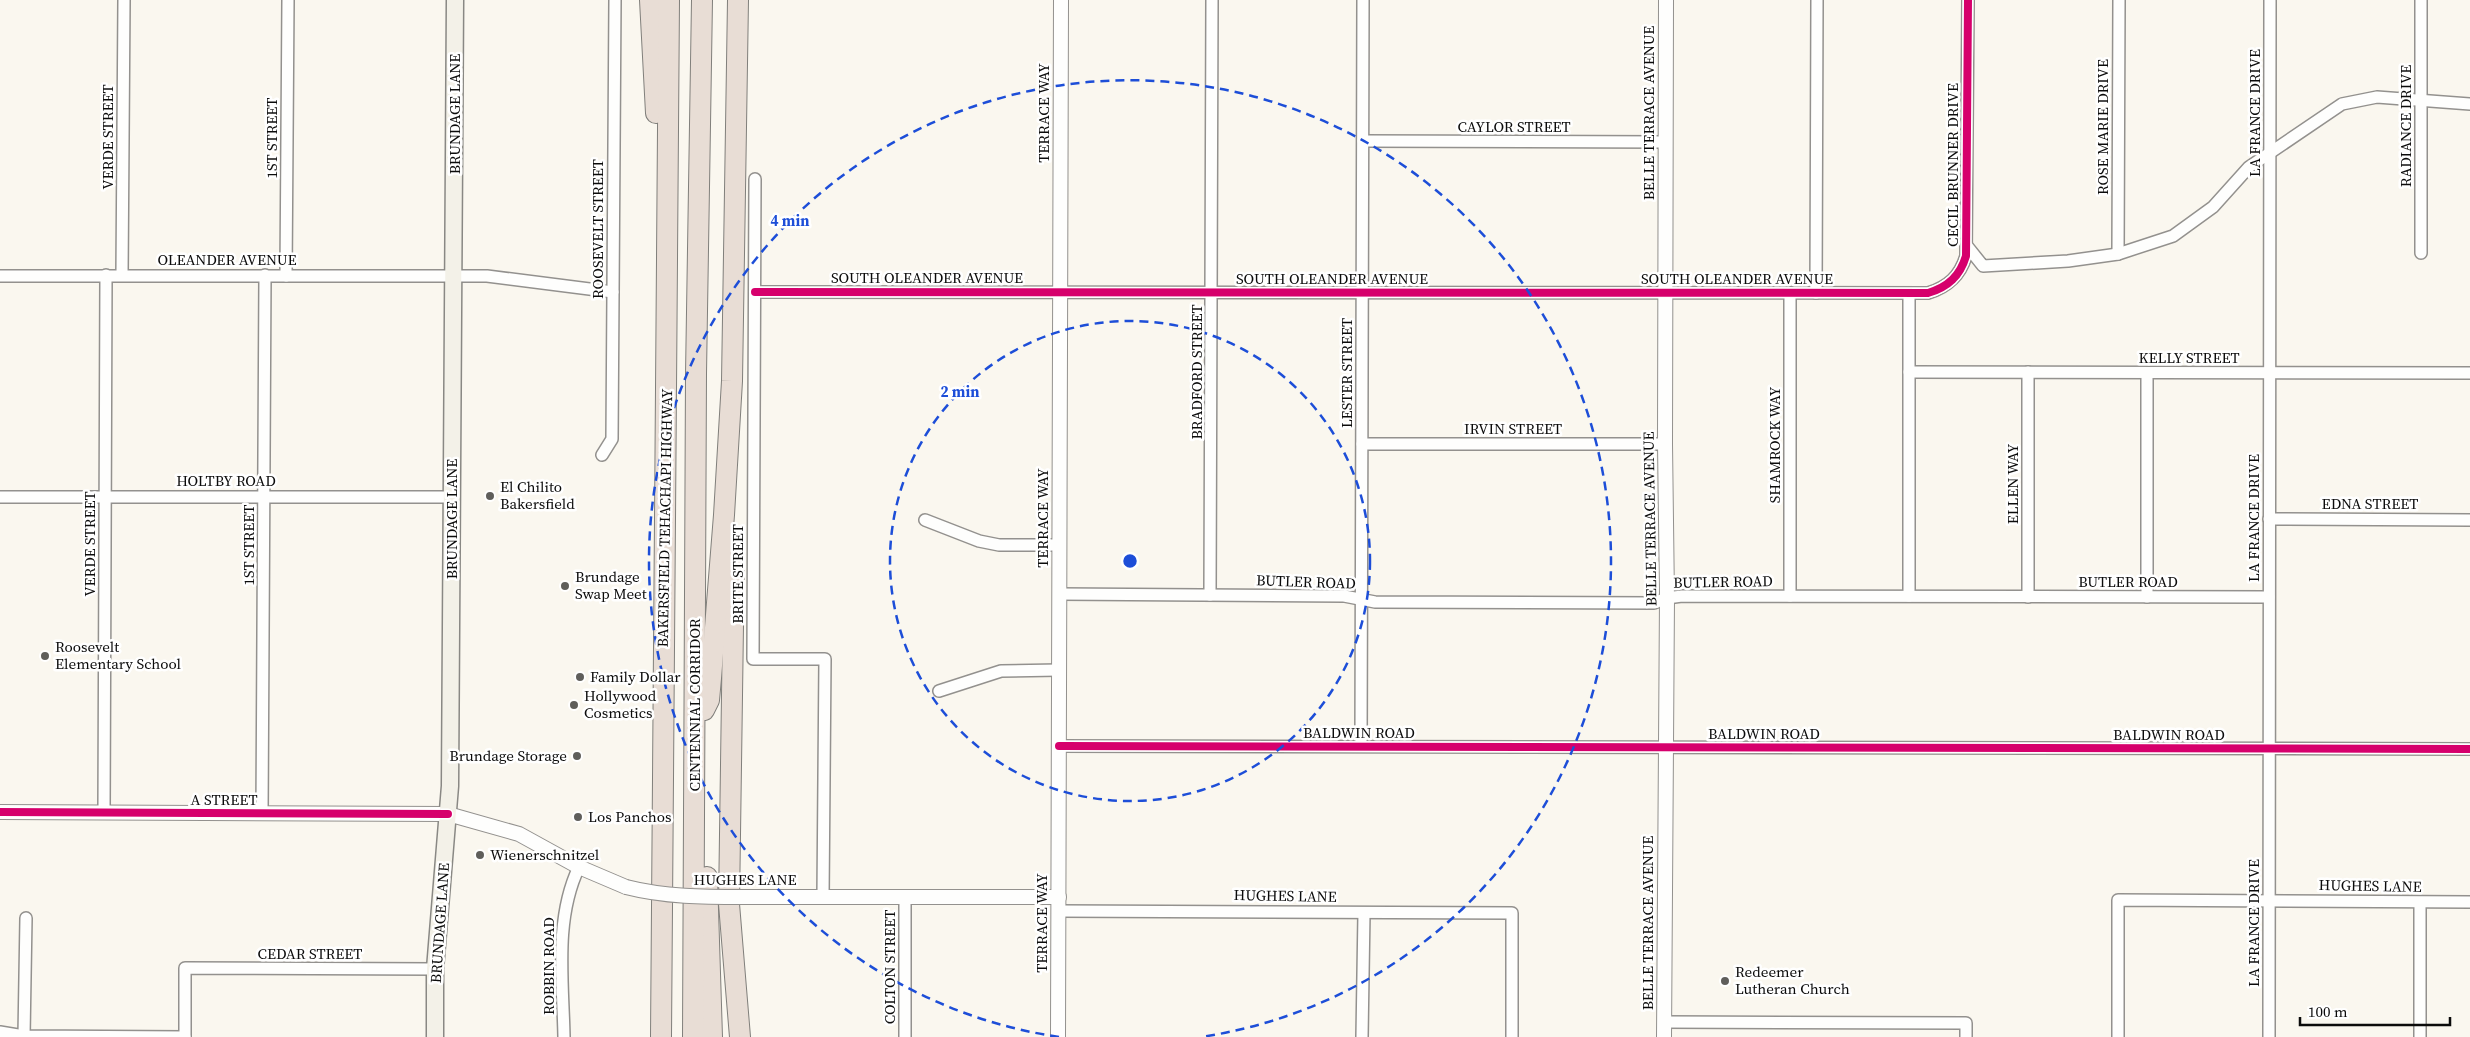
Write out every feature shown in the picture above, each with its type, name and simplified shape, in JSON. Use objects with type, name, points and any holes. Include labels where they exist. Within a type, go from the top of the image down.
[{"type":"highway","points":[[650,0],[667,355]]},
{"type":"highway","name":"BAKERSFIELD TEHACHAPI HIGHWAY","points":[[661,1037],[669,0]]},
{"type":"highway","points":[[702,0],[696,374],[702,551],[712,1037]]},
{"type":"highway","points":[[704,710],[709,700],[718,596],[732,381],[738,0]]},
{"type":"highway","name":"CENTENNIAL CORRIDOR","points":[[693,1037],[696,374]]},
{"type":"highway","points":[[732,381],[735,454],[729,898],[740,1037]]},
{"type":"main road","name":"BRUNDAGE LANE","points":[[435,1037],[435,970],[448,814],[455,0]]},
{"type":"street","name":"VERDE STREET","points":[[122,275],[124,0]]},
{"type":"street","name":"1ST STREET","points":[[286,276],[288,0]]},
{"type":"street","name":"ROOSEVELT STREET","points":[[602,455],[612,439],[615,0]]},
{"type":"street","name":"TERRACE WAY","points":[[1058,1037],[1061,0]]},
{"type":"street","name":"BRADFORD STREET","points":[[1210,595],[1212,0]]},
{"type":"street","name":"LESTER STREET","points":[[1361,746],[1363,0]]},
{"type":"street","name":"BELLE TERRACE AVENUE","points":[[1664,1037],[1664,747],[1667,598],[1665,444],[1666,0]]},
{"type":"street","points":[[1816,293],[1817,0]]},
{"type":"street","name":"CECIL BRUNNER DRIVE","points":[[1909,294],[1928,293],[1950,283],[1963,265],[1967,246],[1968,0]]},
{"type":"street","name":"ROSE MARIE DRIVE","points":[[2118,254],[2119,0]]},
{"type":"street","name":"LA FRANCE DRIVE","points":[[2269,1037],[2270,0]]},
{"type":"street","name":"RADIANCE DRIVE","points":[[2421,0],[2421,253]]},
{"type":"street","points":[[1967,246],[1983,266],[2068,261],[2118,254],[2173,236],[2213,207],[2249,167],[2342,104],[2377,97],[2470,104]]},
{"type":"street","name":"CAYLOR STREET","points":[[1363,141],[1665,142]]},
{"type":"street","name":"BRITE STREET","points":[[755,179],[753,658],[825,659],[824,897]]},
{"type":"street","name":"VERDE STREET","points":[[104,813],[106,275]]},
{"type":"street","name":"OLEANDER AVENUE","points":[[0,276],[454,276]]},
{"type":"street","name":"1ST STREET","points":[[262,814],[265,276]]},
{"type":"street","points":[[454,276],[516,278],[579,289],[613,292]]},
{"type":"street","name":"SOUTH OLEANDER AVENUE","points":[[755,292],[1909,294]]},
{"type":"street","name":"SHAMROCK WAY","points":[[1790,293],[1790,596]]},
{"type":"street","points":[[1909,294],[1909,596]]},
{"type":"street","name":"KELLY STREET","points":[[1909,372],[2470,373]]},
{"type":"street","name":"ELLEN WAY","points":[[2028,372],[2028,596]]},
{"type":"street","points":[[2147,373],[2147,597]]},
{"type":"street","name":"IRVIN STREET","points":[[1362,444],[1665,444]]},
{"type":"street","name":"HOLTBY ROAD","points":[[0,497],[452,497]]},
{"type":"street","name":"EDNA STREET","points":[[2269,519],[2470,520]]},
{"type":"street","points":[[925,520],[978,541],[999,545],[1060,545]]},
{"type":"street","name":"BUTLER ROAD","points":[[1059,594],[1344,596],[1375,602],[1654,603],[1667,598],[1682,596],[2269,597]]},
{"type":"street","points":[[939,692],[1001,671],[1059,670]]},
{"type":"street","name":"BALDWIN ROAD","points":[[1059,746],[2470,749]]},
{"type":"street","name":"A STREET","points":[[0,812],[448,814]]},
{"type":"street","name":"HUGHES LANE","points":[[448,814],[519,834],[579,867],[626,887],[651,893],[681,896],[906,897],[1364,914],[1512,913],[1512,1037]]},
{"type":"street","name":"ROBBIN ROAD","points":[[564,1037],[563,924],[566,902],[579,867]]},
{"type":"street","name":"COLTON STREET","points":[[905,1037],[906,897]]},
{"type":"street","points":[[2118,1037],[2118,900],[2269,901]]},
{"type":"street","name":"HUGHES LANE","points":[[2269,901],[2470,902]]},
{"type":"street","points":[[2420,903],[2420,1037]]},
{"type":"street","points":[[1362,1037],[1364,914]]},
{"type":"street","points":[[24,1036],[26,918]]},
{"type":"street","name":"CEDAR STREET","points":[[185,1037],[186,968],[435,970]]},
{"type":"street","points":[[1664,1022],[1966,1023],[1966,1037]]},
{"type":"street","points":[[0,1032],[24,1036],[185,1037]]},
{"type":"cycle path","points":[[755,292],[1928,293],[1942,288],[1952,280],[1957,275],[1966,256],[1968,0]]},
{"type":"cycle path","points":[[1059,746],[2470,749]]},
{"type":"cycle path","points":[[0,812],[448,814]]},
{"type":"place","name":"El Chilito Bakersfield","points":[[490,496]]},
{"type":"place","name":"Brundage Swap Meet","points":[[565,586]]},
{"type":"place","name":"Roosevelt Elementary School","points":[[45,656]]},
{"type":"place","name":"Family Dollar","points":[[580,677]]},
{"type":"place","name":"Hollywood Cosmetics","points":[[574,705]]},
{"type":"place","name":"Brundage Storage","points":[[577,756]]},
{"type":"place","name":"Los Panchos","points":[[578,817]]},
{"type":"place","name":"Wienerschnitzel","points":[[480,855]]},
{"type":"place","name":"Redeemer Lutheran Church","points":[[1725,981]]}]
